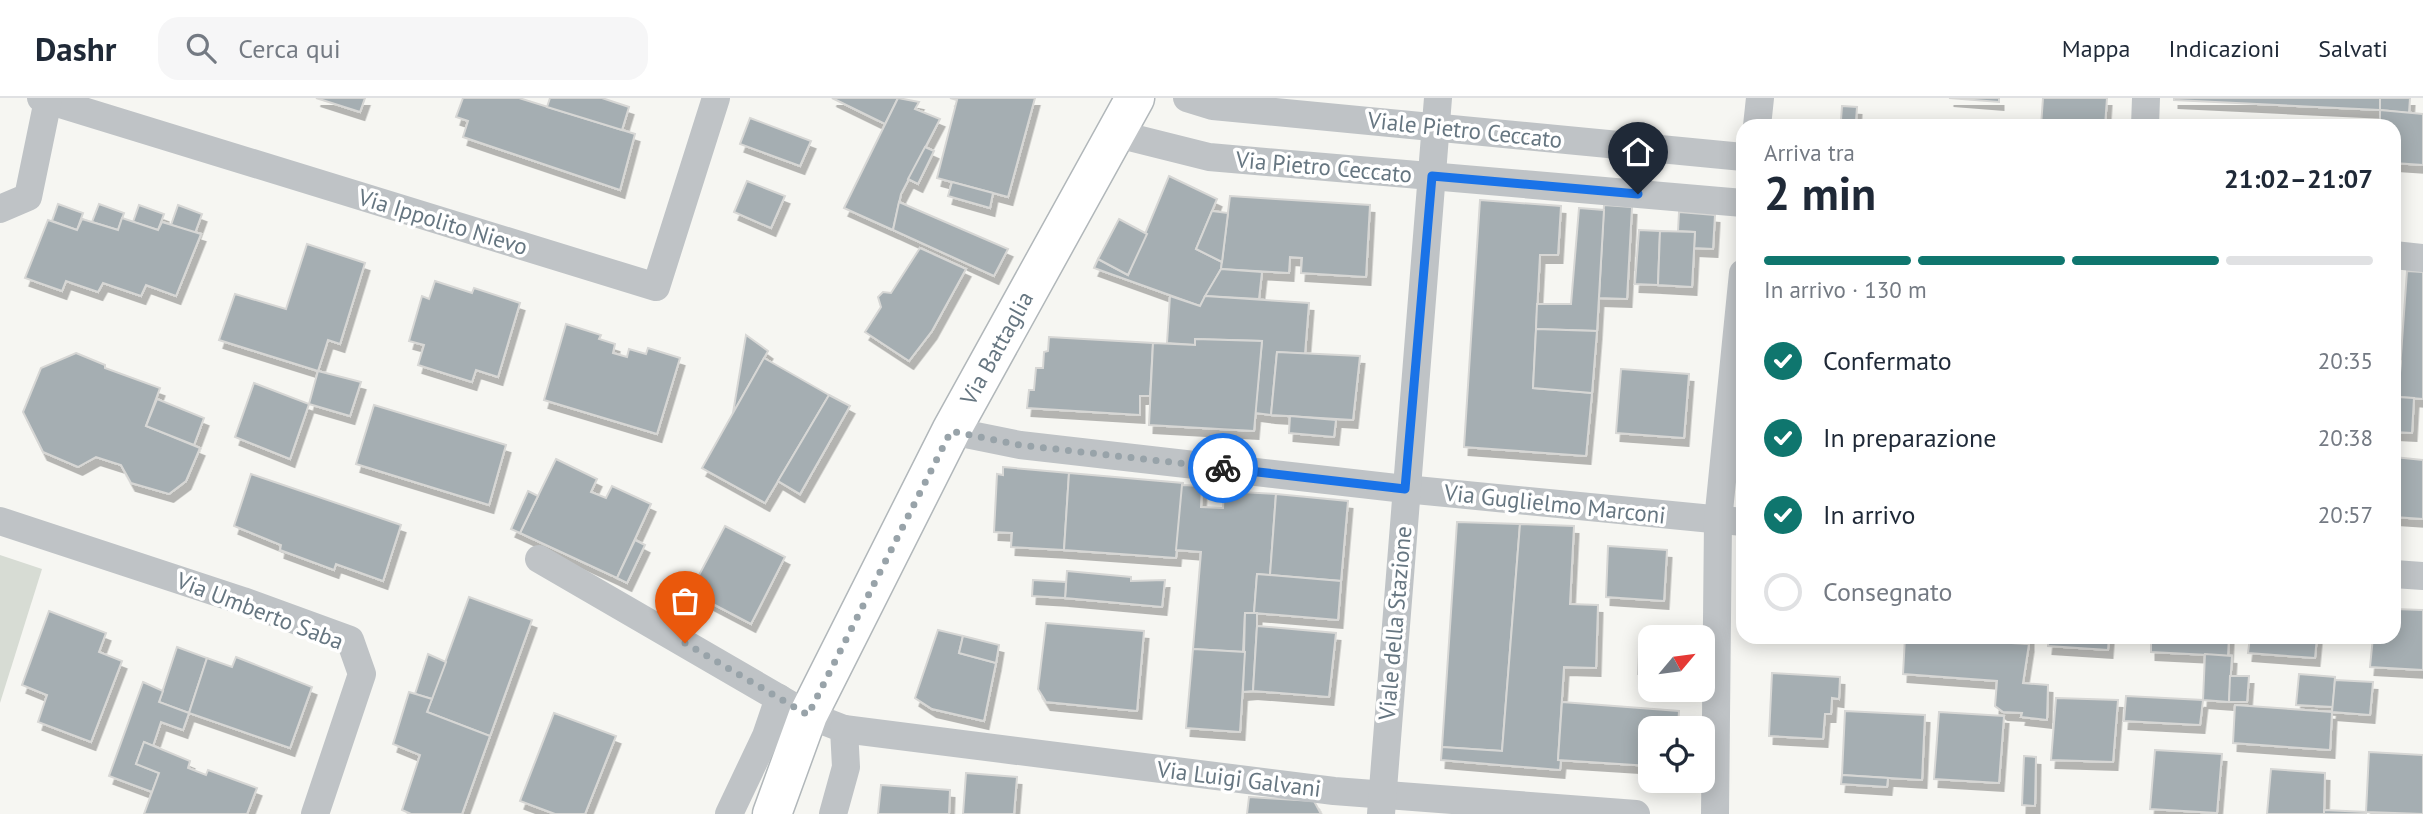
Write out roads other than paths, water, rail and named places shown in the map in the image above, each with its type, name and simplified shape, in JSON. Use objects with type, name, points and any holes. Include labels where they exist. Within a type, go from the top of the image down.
[{"type":"main road","name":"Via Battaglia","points":[[772,814],[794,706],[951,431],[1135,98]]},
{"type":"street","name":"Via Ippolito Nievo","points":[[44,99],[656,287],[716,98]]},
{"type":"street","name":"Viale Pietro Ceccato","points":[[1187,98],[1213,106],[1736,156]]},
{"type":"street","name":"Viale della Stazione","points":[[1381,805],[1438,98]]},
{"type":"street","points":[[1758,119],[1760,98]]},
{"type":"street","points":[[2145,119],[2146,98]]},
{"type":"street","points":[[0,209],[28,197],[44,99]]},
{"type":"street","name":"Via Pietro Ceccato","points":[[1117,134],[1209,157],[1736,202]]},
{"type":"street","points":[[2401,256],[2423,258]]},
{"type":"street","points":[[1715,814],[1736,419]]},
{"type":"street","name":"Via Guglielmo Marconi","points":[[951,431],[1020,445],[1405,489],[1731,522]]},
{"type":"street","name":"Via Umberto Saba","points":[[0,521],[243,601],[350,640],[362,674],[315,814]]},
{"type":"street","points":[[538,559],[794,706]]},
{"type":"street","points":[[2401,574],[2423,576]]},
{"type":"street","name":"Via Luigi Galvani","points":[[794,706],[844,729],[1381,805],[1636,814]]},
{"type":"street","name":"Via Battaglia","points":[[729,814],[766,736],[794,706]]},
{"type":"street","points":[[833,814],[846,767],[844,729]]}]
